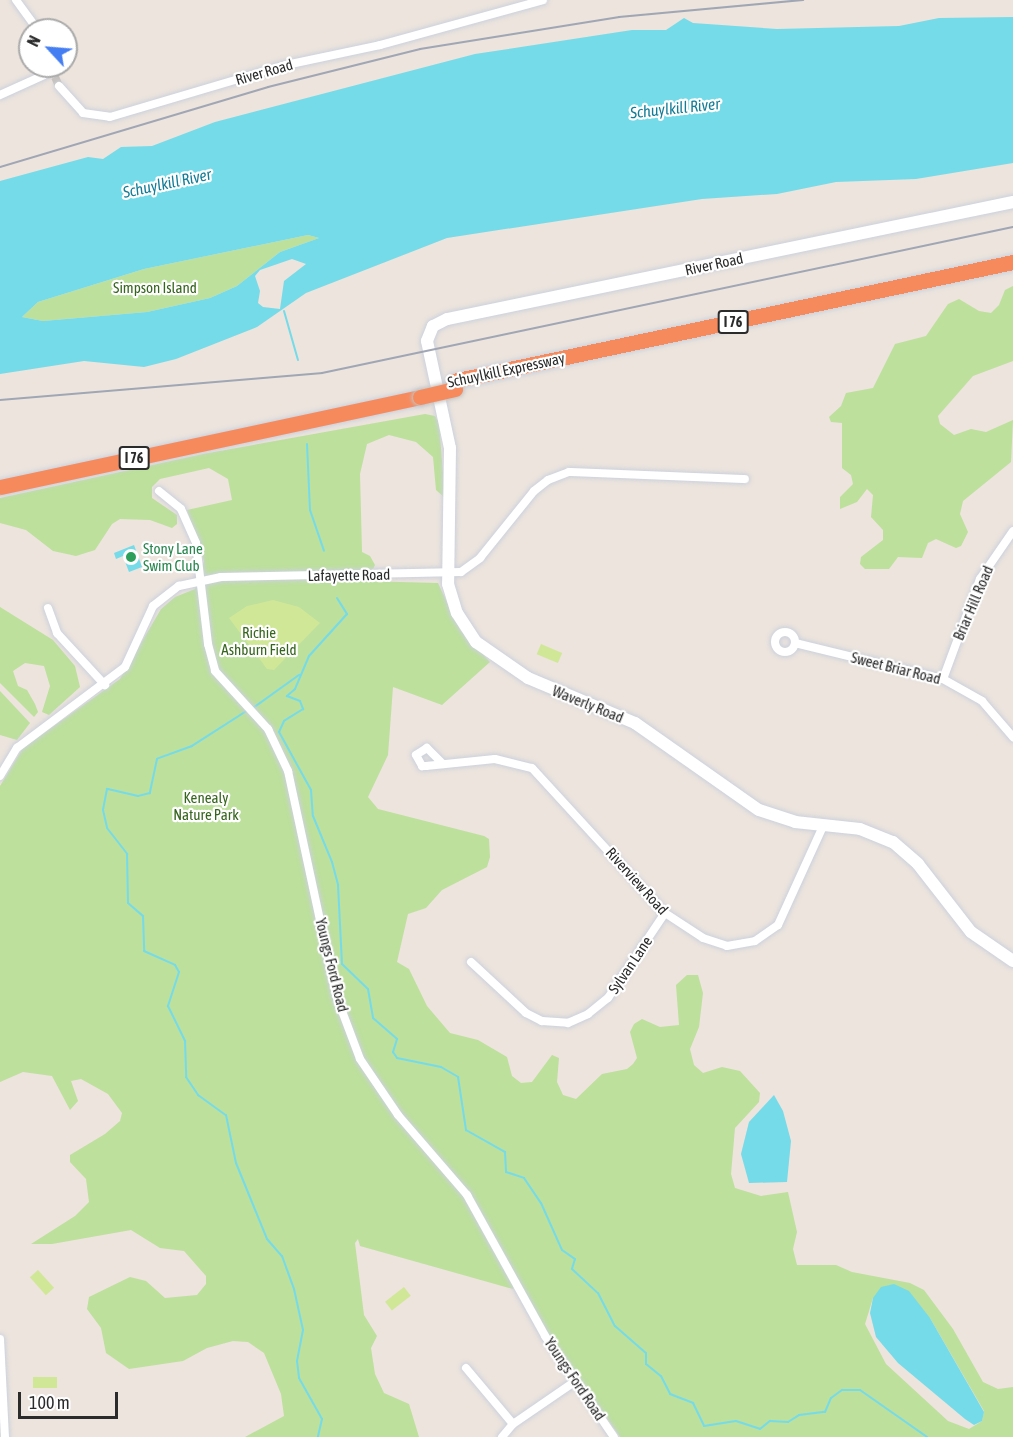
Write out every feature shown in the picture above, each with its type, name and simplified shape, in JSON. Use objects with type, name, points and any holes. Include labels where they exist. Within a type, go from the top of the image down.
[{"type":"highway","name":"Schuylkill Expressway","points":[[0,487],[266,426],[1013,262]]},
{"type":"highway","name":"Schuylkill Expressway","points":[[454,385],[1013,271]]},
{"type":"highway","name":"Schuylkill Expressway","points":[[0,478],[266,426]]},
{"type":"street","points":[[16,0],[29,18]]},
{"type":"street","name":"River Road","points":[[57,78],[76,108],[90,116],[116,115],[286,64],[380,45],[543,0]]},
{"type":"street","points":[[0,95],[47,78]]},
{"type":"street","name":"River Road","points":[[427,341],[433,326],[447,319],[1013,202]]},
{"type":"street","name":"Waverly Road","points":[[427,341],[450,448],[446,574],[462,622],[485,650],[509,668],[628,719],[759,810],[789,821],[860,829],[903,849],[971,932],[1013,961]]},
{"type":"street","name":"Lafayette Road","points":[[0,776],[17,748],[105,685],[125,667],[158,600],[179,586],[202,579],[461,572],[475,564],[534,491],[562,473],[745,479]]},
{"type":"street","name":"Youngs Ford Road","points":[[159,491],[177,503],[196,543],[212,665],[271,735],[288,771],[336,995],[360,1059],[399,1115],[467,1195],[521,1295],[574,1382],[614,1437]]},
{"type":"street","name":"Briar Hill Road","points":[[943,679],[980,579],[1013,531]]},
{"type":"street","points":[[48,608],[57,633],[105,685]]},
{"type":"street","name":"Sweet Briar Road","points":[[795,644],[943,679],[982,701],[1013,737]]},
{"type":"street","name":"Riverview Road","points":[[443,764],[503,760],[532,768],[664,913],[719,944],[747,944],[763,937],[778,925],[787,910],[824,824]]},
{"type":"street","name":"Sylvan Lane","points":[[471,962],[526,1014],[542,1021],[568,1023],[588,1014],[608,998],[664,913]]},
{"type":"street","points":[[0,1339],[5,1437]]},
{"type":"street","points":[[466,1368],[513,1424]]},
{"type":"street","points":[[502,1437],[513,1424],[574,1382]]},
{"type":"green space","name":"Simpson Island","points":[[308,235],[319,238],[280,252],[237,286],[210,298],[147,312],[43,321],[22,317],[38,302],[144,269]]},
{"type":"green space","points":[[1013,286],[1013,361],[973,376],[938,416],[940,424],[954,435],[971,429],[986,432],[1013,420],[1011,462],[963,501],[960,514],[968,532],[961,546],[956,548],[936,539],[928,543],[922,558],[898,557],[889,569],[865,569],[860,564],[861,557],[883,540],[883,530],[871,517],[873,495],[867,489],[857,502],[840,509],[840,497],[853,484],[851,475],[842,468],[842,423],[831,422],[829,417],[841,406],[846,393],[873,388],[895,344],[926,336],[948,304],[959,299],[979,311],[991,313],[999,305],[1005,290]]},
{"type":"green space","name":"Kenealy Nature Park","points":[[425,414],[435,416],[439,423],[445,498],[436,490],[433,457],[416,442],[389,435],[367,444],[360,474],[362,552],[370,556],[375,565],[372,571],[362,573],[362,581],[438,583],[460,630],[490,662],[442,705],[393,687],[388,755],[368,797],[378,809],[484,836],[489,839],[490,857],[487,867],[442,890],[426,908],[408,914],[397,962],[409,969],[427,1006],[450,1033],[478,1040],[507,1057],[512,1076],[521,1083],[532,1082],[552,1055],[559,1058],[557,1082],[563,1095],[576,1099],[602,1074],[627,1069],[633,1064],[637,1058],[630,1032],[634,1024],[642,1019],[660,1027],[679,1025],[676,985],[687,975],[698,975],[703,993],[699,1027],[690,1049],[694,1065],[703,1073],[722,1067],[740,1071],[760,1093],[759,1102],[735,1128],[731,1174],[735,1188],[761,1196],[788,1192],[797,1232],[793,1249],[797,1265],[836,1265],[852,1272],[910,1283],[924,1290],[953,1329],[983,1382],[998,1389],[1013,1387],[1013,1437],[620,1437],[544,1328],[517,1279],[513,1289],[360,1246],[358,1239],[355,1243],[364,1315],[377,1336],[371,1348],[375,1374],[384,1393],[409,1404],[419,1437],[245,1437],[284,1416],[281,1394],[264,1353],[248,1342],[233,1341],[207,1348],[183,1361],[129,1369],[106,1353],[101,1328],[87,1309],[89,1297],[130,1277],[146,1281],[165,1298],[197,1295],[206,1284],[206,1276],[184,1251],[160,1248],[131,1230],[52,1244],[31,1244],[75,1216],[89,1202],[86,1179],[70,1162],[70,1155],[105,1134],[120,1121],[122,1113],[108,1094],[81,1079],[71,1081],[78,1101],[70,1110],[52,1076],[23,1072],[0,1082],[0,786],[23,748],[120,679],[161,609],[175,597],[195,589],[204,561],[187,510],[232,500],[228,479],[209,468],[160,479],[152,487],[152,498],[177,515],[177,524],[172,528],[150,520],[120,519],[112,524],[95,550],[76,556],[53,551],[26,530],[0,523],[0,498],[203,454]],"holes":[[[873,1298],[930,1318],[984,1411],[982,1421],[969,1429],[948,1421],[886,1364],[865,1324]]]},
{"type":"green space","name":"Richie Ashburn Field","points":[[273,600],[299,607],[320,623],[274,670],[267,669],[229,618],[247,606]]},
{"type":"green space","points":[[0,607],[53,640],[75,666],[80,687],[49,715],[42,712],[50,686],[44,666],[25,663],[13,671],[18,686],[27,690],[35,704],[38,712],[34,717],[0,683]]},
{"type":"green space","points":[[541,644],[562,653],[558,663],[537,654]]},
{"type":"green space","points":[[0,691],[30,723],[17,740],[0,735]]},
{"type":"green space","points":[[38,1270],[54,1288],[46,1295],[30,1277]]},
{"type":"green space","points":[[404,1287],[411,1296],[392,1310],[385,1302]]},
{"type":"green space","points":[[33,1377],[57,1377],[57,1388],[33,1388]]},
{"type":"water","name":"Schuylkill River","points":[[1013,17],[1013,163],[916,179],[836,182],[777,194],[702,199],[447,238],[306,293],[257,327],[176,359],[144,367],[84,361],[0,374],[0,181],[88,157],[103,159],[121,147],[152,146],[215,122],[475,54],[632,30],[666,30],[684,18],[693,23],[777,29],[899,26],[939,18]],"holes":[[[308,235],[319,238],[280,252],[237,286],[210,298],[147,312],[43,321],[22,317],[38,302],[144,269]],[[292,259],[306,264],[284,281],[280,309],[263,307],[258,303],[260,291],[255,276],[260,270]]]},
{"type":"water","name":"Stony Lane Swim Club","points":[[134,545],[142,567],[129,572],[123,556],[116,559],[114,553]]},
{"type":"water","points":[[774,1095],[783,1111],[791,1141],[787,1182],[749,1183],[741,1154],[749,1122]]},
{"type":"water","points":[[894,1284],[909,1291],[930,1318],[984,1412],[982,1421],[974,1425],[965,1419],[898,1363],[876,1337],[870,1313],[873,1298],[881,1287]]},
{"type":"waterway","points":[[284,311],[298,360]]},
{"type":"waterway","points":[[307,444],[310,510],[324,551]]},
{"type":"waterway","points":[[337,598],[347,614],[309,656],[295,689],[287,696],[300,701],[303,709],[284,721],[279,732],[311,790],[313,816],[332,862],[338,885],[342,964],[368,989],[373,1018],[397,1039],[393,1052],[397,1058],[441,1067],[458,1077],[466,1130],[505,1152],[506,1172],[524,1178],[541,1203],[562,1250],[575,1259],[572,1269],[598,1293],[615,1326],[646,1353],[646,1364],[661,1376],[670,1394],[693,1403],[704,1426],[736,1421],[760,1429],[770,1421],[788,1422],[799,1415],[825,1412],[831,1398],[842,1390],[860,1390],[927,1437]]},
{"type":"waterway","points":[[253,708],[299,675]]},
{"type":"waterway","points":[[248,710],[192,746],[157,759],[150,793],[138,796],[107,789],[103,810],[107,828],[127,854],[128,903],[143,916],[144,951],[175,965],[179,972],[168,1006],[185,1041],[186,1077],[198,1095],[226,1115],[236,1163],[267,1239],[282,1256],[294,1289],[303,1330],[297,1361],[299,1378],[322,1419],[318,1437]]},
{"type":"tunnel","points":[[55,78],[59,86]]},
{"type":"railway","points":[[0,167],[268,87],[420,49],[619,17],[803,0]]},
{"type":"railway","points":[[0,400],[322,373],[1013,227]]},
{"type":"place","name":"Stony Lane Swim Club","points":[[131,557]]}]
